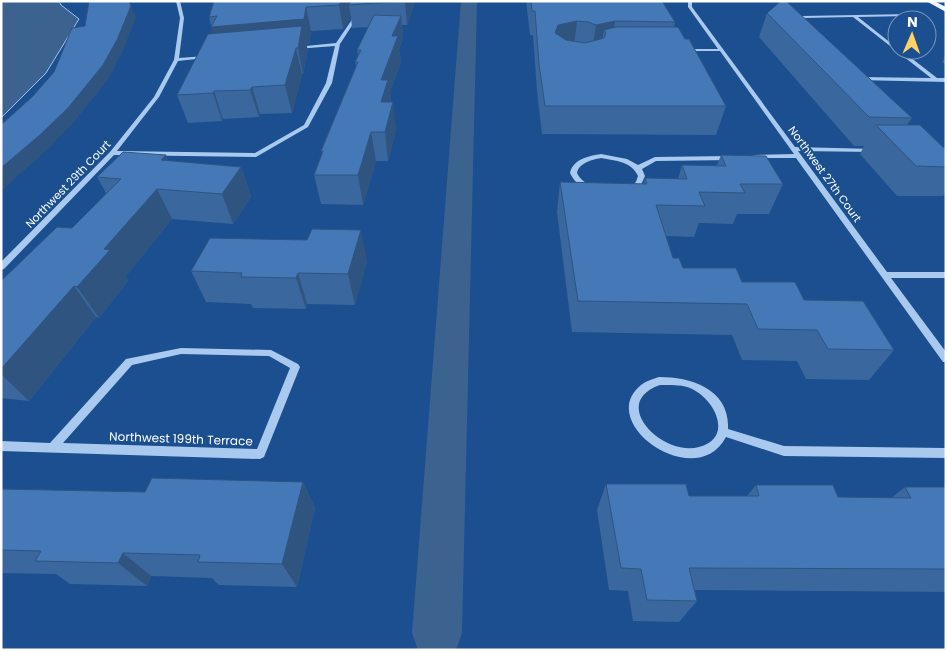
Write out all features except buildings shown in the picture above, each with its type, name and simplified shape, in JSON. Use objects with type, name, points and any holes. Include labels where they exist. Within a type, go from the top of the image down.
[{"type":"main road","points":[[929,1],[946,10]]},
{"type":"street","name":"Northwest 29th Court","points":[[1,267],[112,153],[156,97],[176,60],[182,18],[178,1]]},
{"type":"street","points":[[112,153],[256,155],[306,126],[329,83],[338,44],[353,21],[360,1]]},
{"type":"street","name":"Northwest 27th Court","points":[[690,1],[690,7],[946,359]]},
{"type":"street","points":[[807,29],[800,22],[802,17],[855,17],[872,14],[887,14]]},
{"type":"street","points":[[855,17],[887,42]]},
{"type":"street","points":[[291,48],[338,44]]},
{"type":"street","points":[[674,50],[721,50]]},
{"type":"street","points":[[176,60],[216,56]]},
{"type":"street","points":[[910,60],[936,80]]},
{"type":"street","points":[[863,85],[856,79],[946,80]]},
{"type":"street","points":[[793,149],[882,150]]},
{"type":"street","points":[[601,156],[622,159],[638,168],[642,174],[642,180],[638,186],[620,193],[596,191],[586,187],[574,175],[574,169],[583,160],[601,156]]},
{"type":"street","points":[[745,158],[799,156]]},
{"type":"street","points":[[638,168],[655,159],[735,158]]},
{"type":"street","points":[[884,275],[946,275]]},
{"type":"street","name":"Northwest 199th Terrace","points":[[1,446],[260,454],[295,367],[271,353],[181,351],[129,362],[53,447]]},
{"type":"street","points":[[659,381],[678,381],[698,387],[713,400],[723,416],[724,432],[716,446],[699,453],[678,453],[658,445],[642,431],[634,414],[635,399],[644,387],[659,381]]},
{"type":"street","points":[[724,432],[784,451],[946,453]]},
{"type":"water","points":[[1,1],[59,1],[61,5],[79,19],[46,73],[1,118]]},
{"type":"waterway","points":[[437,633],[469,1]]}]
